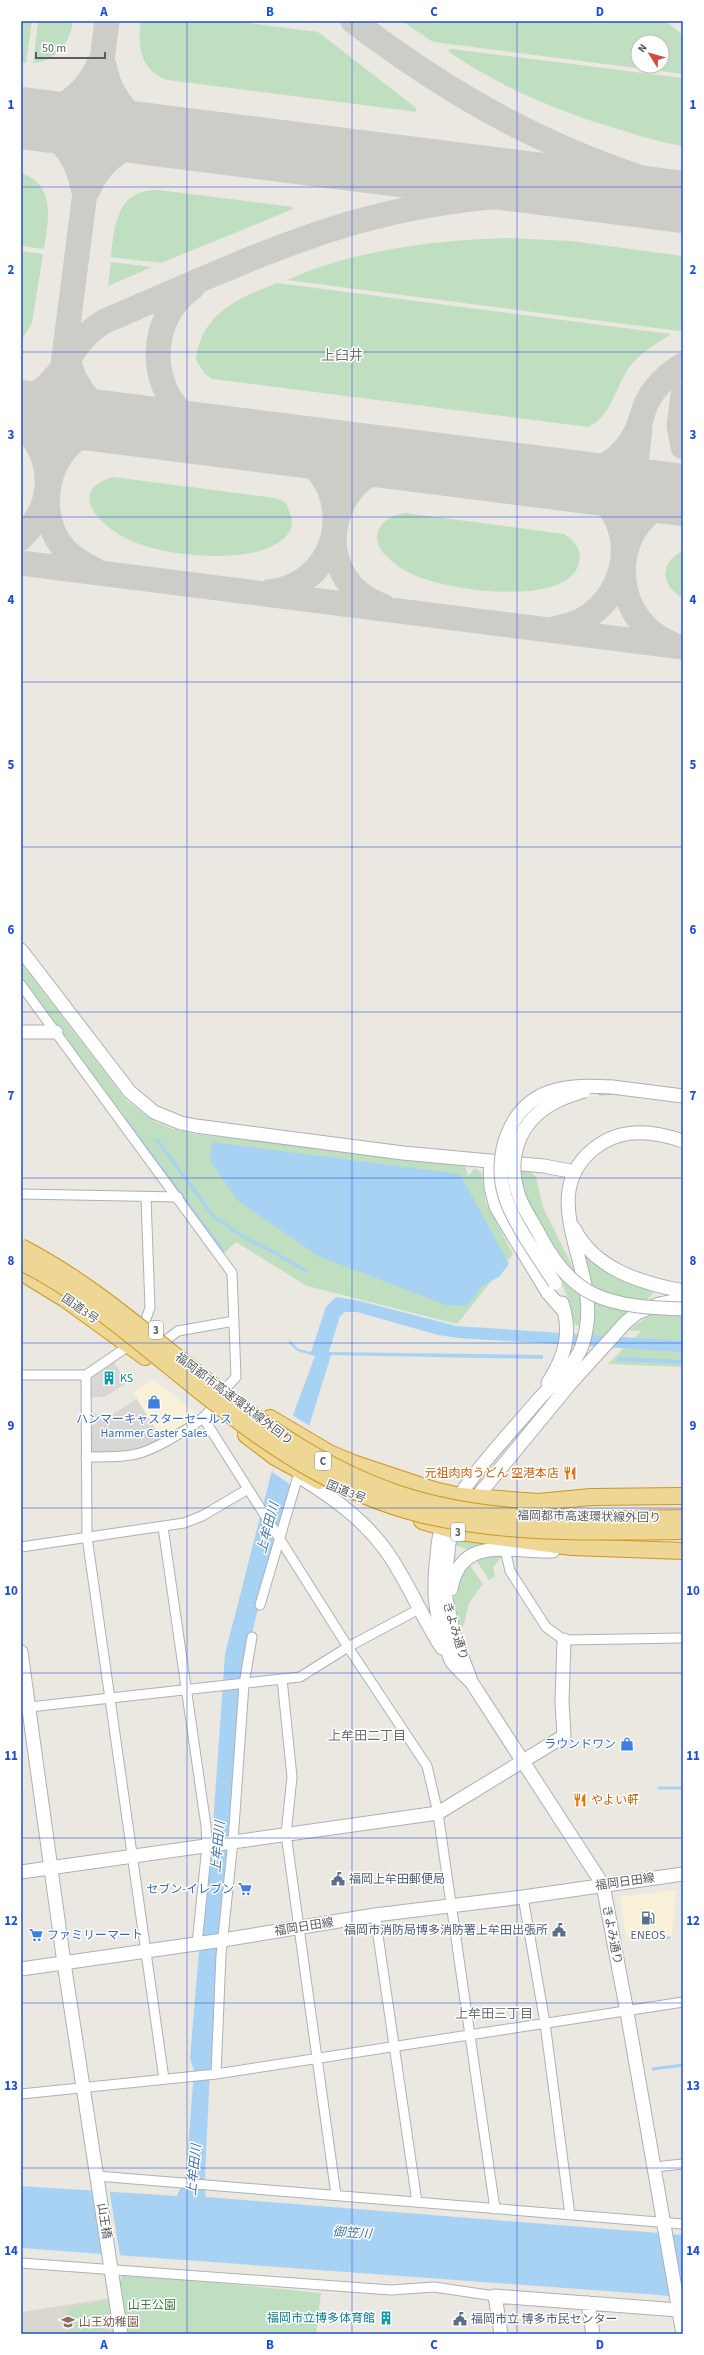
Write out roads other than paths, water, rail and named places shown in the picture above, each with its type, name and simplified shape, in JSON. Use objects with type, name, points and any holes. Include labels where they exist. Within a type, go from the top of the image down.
[{"type":"highway","name":"3","points":[[21,1241],[82,1276],[145,1321],[166,1340],[248,1404],[307,1441],[373,1472],[460,1496],[476,1496],[538,1502],[591,1497],[683,1496]]},
{"type":"highway","name":"福岡都市高速環状線外回り","points":[[21,1247],[102,1297],[223,1394],[284,1438],[354,1476],[411,1498],[471,1511],[588,1525],[664,1525],[683,1518]]},
{"type":"highway","name":"C","points":[[21,1262],[95,1308],[215,1404],[280,1450],[349,1488],[394,1506],[421,1514],[470,1523],[537,1531],[588,1525]]},
{"type":"highway","name":"国道3号","points":[[21,1272],[65,1299],[130,1345],[207,1414],[271,1455],[297,1474],[401,1514],[447,1529],[572,1546],[683,1552]]},
{"type":"highway","points":[[538,1502],[550,1507],[683,1507]]},
{"type":"highway","name":"C","points":[[664,1525],[683,1531]]},
{"type":"highway","points":[[630,1548],[647,1544],[683,1541]]},
{"type":"street","points":[[21,950],[130,1092],[154,1112],[167,1118],[196,1126],[402,1153],[544,1166],[575,1172]]},
{"type":"street","points":[[21,985],[178,1197],[232,1273],[236,1377],[228,1387]]},
{"type":"street","points":[[21,1032],[56,1032]]},
{"type":"street","points":[[542,1395],[564,1355],[568,1335],[564,1311],[554,1283],[510,1210],[505,1197],[500,1168],[510,1125],[521,1112],[548,1092],[569,1087],[612,1087],[683,1096]]},
{"type":"street","points":[[612,1087],[584,1091],[558,1100],[540,1112],[524,1131],[514,1150],[513,1169],[521,1200],[555,1261],[578,1285],[607,1300],[650,1308],[683,1309]]},
{"type":"street","points":[[447,1529],[460,1496],[542,1395],[564,1374],[578,1354],[587,1326],[587,1297],[572,1242],[569,1215],[569,1192],[575,1172],[597,1146],[616,1136],[648,1132],[683,1141]]},
{"type":"street","points":[[490,1162],[496,1206],[548,1293],[564,1311]]},
{"type":"street","points":[[21,1194],[178,1197]]},
{"type":"street","points":[[145,1321],[150,1308],[146,1197]]},
{"type":"street","points":[[569,1215],[580,1240],[601,1260],[642,1281],[683,1291]]},
{"type":"street","points":[[447,1529],[488,1484],[569,1385],[626,1322],[637,1313],[659,1304],[683,1298]]},
{"type":"street","points":[[166,1340],[178,1331],[234,1321]]},
{"type":"street","points":[[21,1375],[86,1375],[130,1345]]},
{"type":"street","points":[[86,1375],[87,1536],[131,1857],[164,2079]]},
{"type":"street","points":[[86,1457],[125,1457],[156,1449],[207,1414],[262,1514],[280,1539],[348,1647],[428,1766],[438,1813],[468,2035],[495,2209]]},
{"type":"street","points":[[260,1605],[280,1539],[297,1474],[335,1499],[370,1531],[391,1557],[419,1609],[451,1661]]},
{"type":"street","points":[[21,1547],[87,1536],[163,1527],[202,1516],[248,1489]]},
{"type":"street","points":[[163,1527],[206,1826],[211,1845],[200,1944]]},
{"type":"street","name":"きよみ通り","points":[[447,1529],[449,1542],[444,1590],[455,1639],[472,1682],[603,1885],[681,2310]]},
{"type":"street","name":"きよみ通り","points":[[447,1529],[433,1588],[435,1611],[451,1661],[472,1682]]},
{"type":"street","points":[[444,1590],[451,1589],[457,1570],[469,1556],[481,1550],[505,1549],[552,1551],[572,1546]]},
{"type":"street","points":[[505,1549],[510,1571],[546,1627],[564,1640],[683,1638]]},
{"type":"street","points":[[25,1707],[300,1677],[348,1647],[419,1609]]},
{"type":"street","points":[[215,2074],[222,1940],[232,1842],[242,1684],[252,1637]]},
{"type":"street","points":[[21,1872],[438,1813],[564,1736],[562,1702],[564,1640]]},
{"type":"street","name":"山王橋","points":[[21,1652],[25,1707],[52,1868],[64,1963],[112,2266],[121,2334]]},
{"type":"street","points":[[282,1679],[292,1777],[286,1834],[336,2195]]},
{"type":"street","name":"福岡日田線","points":[[21,1969],[200,1944],[298,1929],[374,1915],[523,1897],[683,1874]]},
{"type":"street","points":[[523,1897],[545,2023],[570,2215]]},
{"type":"street","points":[[374,1915],[417,2202]]},
{"type":"street","points":[[21,2094],[84,2089],[215,2074],[545,2023],[627,2012],[683,2002]]},
{"type":"street","points":[[654,2167],[683,2164]]},
{"type":"street","points":[[97,2178],[173,2181],[683,2224]]},
{"type":"street","points":[[21,2263],[112,2266],[391,2290],[434,2287],[495,2296],[681,2310],[683,2334]]},
{"type":"street","points":[[495,2296],[501,2334]]},
{"type":"street","points":[[588,2303],[593,2334]]},
{"type":"water","points":[[212,1142],[460,1174],[509,1264],[499,1277],[482,1286],[467,1306],[446,1305],[318,1256],[237,1200],[210,1160]]},
{"type":"water","points":[[336,1297],[360,1301],[456,1326],[683,1341],[683,1352],[458,1338],[438,1335],[357,1312],[345,1312],[340,1316],[329,1352],[543,1355],[543,1359],[331,1355],[291,1485],[249,1644],[212,2067],[210,2069],[205,2177],[203,2189],[205,2190],[206,2197],[683,2235],[683,2298],[660,2295],[21,2248],[21,2186],[177,2196],[186,2174],[194,2071],[190,2058],[201,1927],[212,1839],[225,1654],[271,1474],[315,1356],[297,1351],[288,1342],[291,1341],[298,1349],[311,1352],[326,1307]]},
{"type":"water","points":[[618,1357],[683,1360],[683,1364],[617,1361]]},
{"type":"water","points":[[650,1935],[671,1937],[670,1939],[650,1938],[630,1940],[630,1937]]},
{"type":"waterway","points":[[125,1119],[223,1251]]},
{"type":"waterway","points":[[157,1140],[214,1217],[249,1240],[261,1245],[306,1271]]},
{"type":"waterway","points":[[659,1788],[683,1788]]},
{"type":"waterway","points":[[653,2069],[683,2065]]},
{"type":"place","name":"KS","points":[[109,1378]]},
{"type":"place","name":"ハンマーキャスターセールス Hammer Caster Sales","points":[[154,1402]]},
{"type":"place","name":"元祖肉肉うどん 空港本店","points":[[570,1473]]},
{"type":"place","name":"ラウンドワン","points":[[627,1744]]},
{"type":"place","name":"やよい軒","points":[[580,1800]]},
{"type":"place","name":"福岡上牟田郵便局","points":[[338,1879]]},
{"type":"place","name":"セブン-イレブン","points":[[245,1889]]},
{"type":"place","name":"ENEOS","points":[[648,1918]]},
{"type":"place","name":"福岡市消防局博多消防署上牟田出張所","points":[[559,1930]]},
{"type":"place","name":"ファミリーマート","points":[[36,1935]]},
{"type":"place","name":"福岡市立博多体育館","points":[[386,2318]]},
{"type":"place","name":"福岡市立 博多市民センター","points":[[460,2319]]},
{"type":"place","name":"山王幼稚園","points":[[68,2322]]},
{"type":"district","name":"上臼井","points":[[342,356]]},
{"type":"district","name":"上牟田二丁目","points":[[367,1736]]},
{"type":"district","name":"上牟田三丁目","points":[[494,2014]]},
{"type":"water label","name":"上牟田川","points":[[268,1528]]},
{"type":"water label","name":"上牟田川","points":[[218,1847]]},
{"type":"water label","name":"上牟田川","points":[[194,2170]]},
{"type":"water label","name":"御笠川","points":[[352,2233]]},
{"type":"park label","name":"山王公園","points":[[152,2305]]}]
